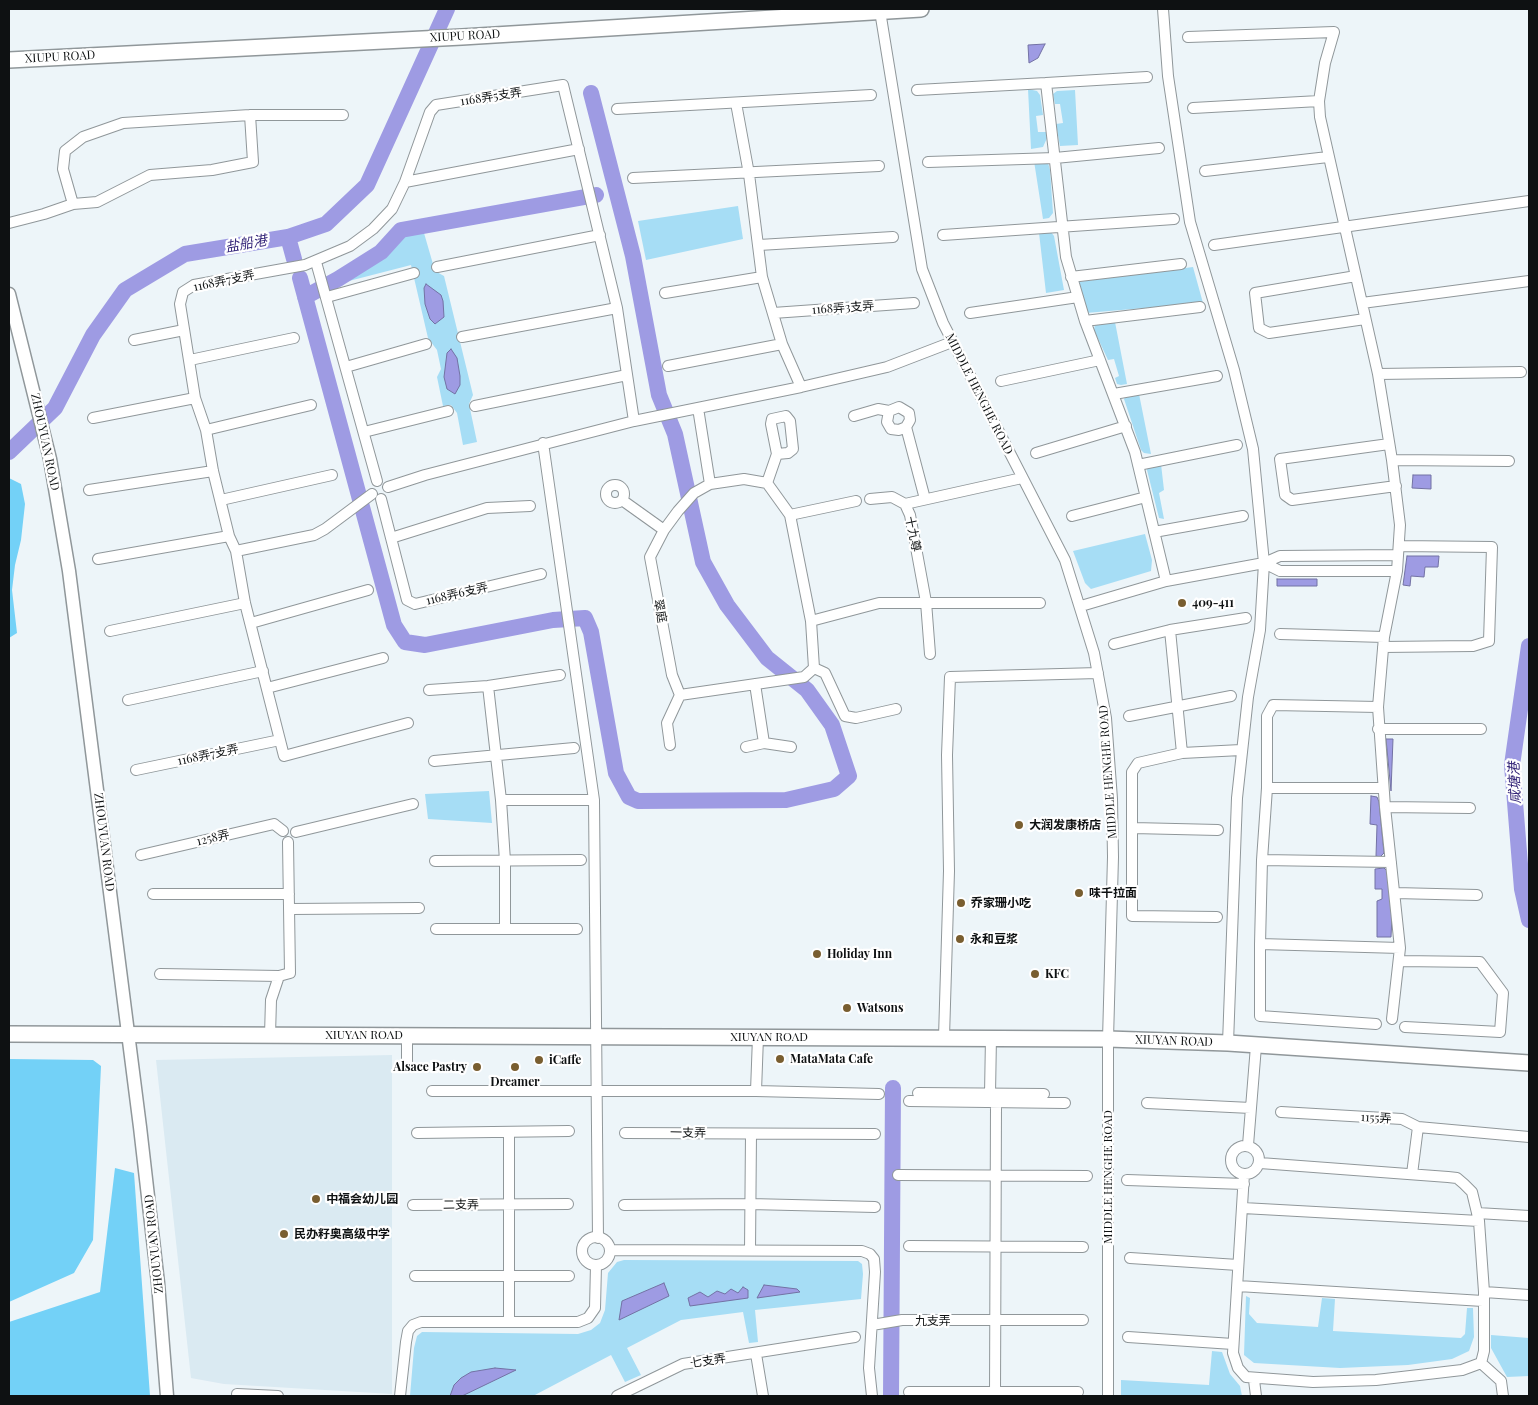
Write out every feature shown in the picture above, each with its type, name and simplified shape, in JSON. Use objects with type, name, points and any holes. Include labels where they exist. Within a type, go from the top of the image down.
[{"type":"main road","name":"XIUPU ROAD","points":[[9,60],[462,37],[921,9]]},
{"type":"main road","name":"XIUYAN ROAD","points":[[9,1034],[944,1036],[1108,1039],[1228,1043],[1529,1063]]},
{"type":"street","points":[[1163,9],[1169,85],[1190,222],[1234,370],[1253,449],[1264,563],[1260,630],[1241,750],[1228,1043]]},
{"type":"street","name":"MIDDLE HENGHE ROAD","points":[[880,10],[922,269],[942,323],[1064,560],[1081,606],[1098,673],[1106,718],[1112,799],[1113,857],[1108,1039],[1108,1396]]},
{"type":"street","points":[[1188,37],[1334,32],[1324,63],[1319,101],[1320,117],[1378,374],[1396,486],[1399,551],[1384,642],[1378,707],[1383,788],[1400,948],[1392,1018]]},
{"type":"street","points":[[917,90],[1147,78]]},
{"type":"street","points":[[1046,83],[1061,228],[1071,277],[1084,320],[1126,426],[1138,465],[1166,581]]},
{"type":"street","name":"1168弄5支弄","points":[[305,265],[316,262],[350,246],[373,229],[392,209],[405,182],[430,112],[436,105],[563,85],[618,308],[634,421]]},
{"type":"street","points":[[617,109],[871,95]]},
{"type":"street","points":[[1193,108],[1319,101]]},
{"type":"street","points":[[736,103],[749,174],[762,277],[782,344],[801,387]]},
{"type":"street","points":[[9,223],[73,204],[97,202],[150,175],[212,170],[253,162],[250,115]]},
{"type":"street","points":[[73,204],[63,169],[65,151],[83,137],[123,123],[250,115],[342,115]]},
{"type":"street","points":[[928,162],[1055,158],[1159,148]]},
{"type":"street","points":[[405,182],[580,149]]},
{"type":"street","points":[[1206,171],[1328,157]]},
{"type":"street","points":[[633,178],[749,174],[879,166]]},
{"type":"street","points":[[1214,245],[1529,201]]},
{"type":"street","points":[[943,236],[1174,218]]},
{"type":"street","points":[[437,267],[600,235]]},
{"type":"street","points":[[759,246],[893,237]]},
{"type":"street","points":[[316,262],[377,481]]},
{"type":"street","points":[[1071,277],[1181,264]]},
{"type":"street","name":"1168弄7支弄","points":[[305,265],[194,285],[183,292],[180,304],[195,398],[206,430],[213,470],[222,500],[229,536],[236,552],[245,604],[284,756],[408,723]]},
{"type":"street","points":[[326,294],[414,273]]},
{"type":"street","points":[[1356,276],[1255,293],[1259,328],[1268,333],[1365,319]]},
{"type":"street","points":[[665,293],[762,277]]},
{"type":"street","points":[[1362,303],[1529,281]]},
{"type":"street","name":"ZHOUYUAN ROAD","points":[[9,294],[36,394],[70,571],[158,1283],[167,1396]]},
{"type":"street","points":[[970,313],[1078,297]]},
{"type":"street","name":"1168弄3支弄","points":[[773,314],[914,303]]},
{"type":"street","points":[[1084,320],[1200,307]]},
{"type":"street","points":[[462,337],[618,308]]},
{"type":"street","points":[[134,340],[184,330]]},
{"type":"street","points":[[190,360],[294,338]]},
{"type":"street","points":[[388,486],[634,421],[801,387],[886,367],[952,342]]},
{"type":"street","points":[[346,367],[426,344]]},
{"type":"street","points":[[668,366],[782,344]]},
{"type":"street","points":[[1001,381],[1100,360]]},
{"type":"street","points":[[1378,374],[1521,372]]},
{"type":"street","points":[[475,406],[627,375]]},
{"type":"street","points":[[1114,394],[1216,376]]},
{"type":"street","points":[[93,418],[195,398]]},
{"type":"street","points":[[206,430],[311,405]]},
{"type":"street","name":"十九尊","points":[[854,416],[878,409],[889,411],[895,407],[906,410],[910,420],[906,427],[925,499]]},
{"type":"street","points":[[698,408],[710,484]]},
{"type":"street","points":[[364,432],[448,411]]},
{"type":"street","points":[[889,411],[886,418],[891,429],[899,430],[906,427]]},
{"type":"street","points":[[1036,453],[1126,426]]},
{"type":"street","points":[[543,444],[568,607],[594,800],[599,1090],[598,1238]]},
{"type":"street","points":[[1389,444],[1280,459],[1285,496],[1292,500],[1396,486]]},
{"type":"street","points":[[1138,465],[1237,445]]},
{"type":"street","points":[[777,454],[767,482],[790,516],[811,621],[814,668]]},
{"type":"street","points":[[1392,460],[1509,461]]},
{"type":"street","points":[[89,490],[213,470]]},
{"type":"street","points":[[222,500],[332,475]]},
{"type":"street","points":[[905,504],[1022,478]]},
{"type":"street","name":"翠庭","points":[[680,695],[672,675],[650,557],[664,530],[694,493],[710,484],[744,479],[767,482]]},
{"type":"street","points":[[236,552],[314,535],[373,497],[388,493],[388,486],[383,481],[377,481],[372,486],[373,497]]},
{"type":"street","name":"1168弄6支弄","points":[[373,497],[390,538],[406,600],[415,604],[541,574]]},
{"type":"street","name":"十九尊","points":[[870,499],[892,497],[905,504],[910,515],[926,602],[930,654]]},
{"type":"street","points":[[1072,516],[1146,497]]},
{"type":"street","points":[[622,500],[664,530]]},
{"type":"street","points":[[790,516],[856,501]]},
{"type":"street","points":[[390,538],[487,508],[530,506]]},
{"type":"street","points":[[1154,532],[1243,516]]},
{"type":"street","points":[[98,559],[229,536]]},
{"type":"street","points":[[1081,606],[1166,581],[1264,563],[1280,556],[1492,547],[1489,642],[1473,646],[1384,642],[1280,634]]},
{"type":"street","points":[[1264,563],[1280,571],[1397,571]]},
{"type":"street","points":[[251,623],[368,590]]},
{"type":"street","points":[[811,621],[880,603],[1040,604]]},
{"type":"street","points":[[110,631],[245,604]]},
{"type":"street","points":[[1114,644],[1170,630],[1246,618]]},
{"type":"street","points":[[1170,630],[1182,753]]},
{"type":"street","points":[[267,688],[383,658]]},
{"type":"street","points":[[670,745],[667,723],[680,695],[804,677],[814,668]]},
{"type":"street","points":[[814,668],[825,673],[845,716],[856,718],[896,709]]},
{"type":"street","points":[[128,700],[263,671]]},
{"type":"street","points":[[944,1036],[949,871],[947,755],[950,677],[1098,673]]},
{"type":"street","points":[[429,690],[488,686],[560,675]]},
{"type":"street","points":[[756,684],[764,743]]},
{"type":"street","points":[[488,686],[501,800],[505,861],[505,929]]},
{"type":"street","points":[[1129,716],[1178,708],[1231,696]]},
{"type":"street","points":[[1376,1024],[1260,1016],[1260,944],[1262,860],[1267,788],[1267,716],[1273,705],[1378,707]]},
{"type":"street","points":[[1378,729],[1481,729]]},
{"type":"street","name":"1168弄7支弄","points":[[136,770],[280,740]]},
{"type":"street","points":[[746,747],[764,743],[791,747]]},
{"type":"street","points":[[434,761],[574,748]]},
{"type":"street","points":[[1217,917],[1132,916],[1132,772],[1138,763],[1182,753],[1241,750]]},
{"type":"street","points":[[1267,788],[1383,788]]},
{"type":"street","points":[[501,800],[594,800]]},
{"type":"street","points":[[288,842],[283,839],[283,831],[290,828],[296,832],[413,804]]},
{"type":"street","points":[[1385,807],[1470,808]]},
{"type":"street","name":"1258弄","points":[[141,855],[274,824],[283,831]]},
{"type":"street","points":[[1133,828],[1218,830]]},
{"type":"street","points":[[288,842],[296,838],[296,832]]},
{"type":"street","points":[[160,974],[279,976],[290,973],[291,909],[288,842]]},
{"type":"street","points":[[435,861],[581,860]]},
{"type":"street","points":[[1262,860],[1391,862]]},
{"type":"street","points":[[153,894],[289,894]]},
{"type":"street","points":[[1395,894],[1477,895]]},
{"type":"street","points":[[291,909],[419,908]]},
{"type":"street","points":[[436,929],[577,929]]},
{"type":"street","points":[[1260,944],[1400,948]]},
{"type":"street","points":[[1400,961],[1480,962],[1503,993],[1500,1032],[1405,1027]]},
{"type":"street","points":[[270,1035],[271,1000],[279,976]]},
{"type":"street","points":[[407,1035],[407,1067]]},
{"type":"street","points":[[756,1091],[758,1037]]},
{"type":"street","points":[[991,1037],[995,1175],[995,1394]]},
{"type":"street","points":[[1248,1146],[1256,1046]]},
{"type":"street","points":[[432,1090],[756,1091],[879,1094]]},
{"type":"street","points":[[918,1093],[1065,1104]]},
{"type":"street","points":[[909,1101],[1044,1094]]},
{"type":"street","points":[[1146,1103],[1251,1108]]},
{"type":"street","name":"1155弄","points":[[1281,1112],[1402,1119],[1418,1127],[1529,1137]]},
{"type":"street","points":[[1412,1174],[1418,1127]]},
{"type":"street","points":[[417,1134],[569,1131]]},
{"type":"street","points":[[509,1133],[509,1321]]},
{"type":"street","name":"一支弄","points":[[625,1133],[875,1134]]},
{"type":"street","points":[[750,1250],[751,1134]]},
{"type":"street","points":[[1127,1180],[1244,1179],[1255,1171],[1260,1163],[1256,1150],[1248,1146],[1239,1147],[1231,1158],[1234,1169],[1244,1179],[1233,1353],[1238,1368],[1246,1377],[1254,1380],[1313,1382],[1376,1380],[1462,1370],[1482,1363]]},
{"type":"street","points":[[1260,1163],[1457,1178],[1472,1192],[1478,1217],[1483,1297],[1484,1351],[1482,1363]]},
{"type":"street","points":[[898,1175],[1087,1176]]},
{"type":"street","name":"二支弄","points":[[413,1205],[568,1204]]},
{"type":"street","points":[[624,1205],[750,1204],[875,1207]]},
{"type":"street","points":[[1243,1208],[1478,1217],[1529,1216]]},
{"type":"street","points":[[598,1238],[608,1244],[610,1250],[607,1260],[596,1265],[589,1263],[582,1252],[587,1241],[598,1238]]},
{"type":"street","points":[[909,1246],[1084,1247]]},
{"type":"street","points":[[610,1250],[862,1251],[870,1254],[874,1259],[875,1272],[870,1368],[872,1396]]},
{"type":"street","points":[[1130,1258],[1238,1265]]},
{"type":"street","points":[[400,1396],[408,1331],[413,1325],[421,1322],[578,1322],[588,1318],[595,1308],[596,1265]]},
{"type":"street","points":[[415,1276],[569,1276]]},
{"type":"street","points":[[1238,1286],[1483,1297],[1529,1295]]},
{"type":"street","name":"九支弄","points":[[872,1325],[892,1322],[1083,1320]]},
{"type":"street","name":"七支弄","points":[[617,1396],[638,1392],[683,1364],[855,1337]]},
{"type":"street","points":[[1128,1337],[1233,1344]]},
{"type":"street","points":[[756,1354],[763,1396]]},
{"type":"street","points":[[1482,1363],[1501,1381],[1502,1396]]},
{"type":"street","points":[[1254,1380],[1256,1396]]},
{"type":"street","points":[[908,1392],[995,1394],[1078,1392]]},
{"type":"street","points":[[237,1394],[278,1396]]},
{"type":"shaded area","points":[[1045,44],[1038,58],[1029,63],[1028,45]]},
{"type":"shaded area","points":[[1028,89],[1037,91],[1040,95],[1043,115],[1036,116],[1038,132],[1046,132],[1047,138],[1043,147],[1031,149]]},
{"type":"shaded area","points":[[1075,90],[1078,145],[1060,146],[1056,124],[1063,123],[1060,104],[1055,104],[1053,94],[1057,91]]},
{"type":"shaded area","points":[[1034,161],[1048,163],[1050,170],[1053,213],[1049,218],[1043,219]]},
{"type":"shaded area","points":[[738,206],[743,239],[646,260],[638,221]]},
{"type":"shaded area","points":[[1051,232],[1054,236],[1064,290],[1046,293],[1039,233]]},
{"type":"shaded area","points":[[424,233],[435,271],[444,276],[473,395],[469,404],[477,442],[463,445],[457,413],[451,405],[443,406],[437,377],[441,369],[437,350],[428,338],[411,265],[345,282],[390,252],[406,235]]},
{"type":"shaded area","points":[[1193,267],[1203,303],[1086,313],[1078,282]]},
{"type":"shaded area","points":[[426,284],[441,295],[443,301],[444,317],[435,324],[430,319],[425,304],[424,288]]},
{"type":"shaded area","points":[[1115,322],[1127,384],[1121,385],[1117,384],[1115,378],[1119,376],[1114,359],[1108,360],[1094,330],[1095,324]]},
{"type":"shaded area","points":[[451,349],[457,358],[460,376],[460,385],[455,394],[447,389],[444,377],[447,353]]},
{"type":"shaded area","points":[[1139,394],[1151,454],[1144,453],[1141,450],[1124,399],[1127,395]]},
{"type":"shaded area","points":[[1161,464],[1164,490],[1159,493],[1164,519],[1159,518],[1146,466]]},
{"type":"shaded area","points":[[1413,475],[1431,475],[1431,489],[1412,488]]},
{"type":"shaded area","points":[[9,478],[21,484],[25,504],[12,590],[17,633],[9,638]]},
{"type":"shaded area","points":[[1145,534],[1152,560],[1151,571],[1091,589],[1085,583],[1073,551]]},
{"type":"shaded area","points":[[1407,556],[1439,556],[1438,567],[1425,567],[1424,577],[1411,576],[1410,586],[1403,585]]},
{"type":"shaded area","points":[[1277,579],[1317,579],[1317,586],[1277,586]]},
{"type":"shaded area","points":[[1386,739],[1393,739],[1391,791]]},
{"type":"shaded area","points":[[489,791],[492,823],[428,819],[425,794]]},
{"type":"shaded area","points":[[1371,796],[1377,797],[1379,802],[1384,853],[1380,857],[1376,856],[1377,825],[1370,824]]},
{"type":"shaded area","points":[[1384,868],[1387,871],[1392,915],[1391,937],[1377,937],[1377,901],[1382,899],[1382,889],[1375,889],[1375,869]]},
{"type":"shaded area","name":"民办籽奥高级中学","points":[[392,1055],[392,1394],[224,1384],[191,1378],[156,1060]]},
{"type":"shaded area","points":[[9,1059],[93,1060],[101,1066],[93,1240],[74,1273],[9,1302]]},
{"type":"shaded area","points":[[115,1168],[134,1173],[150,1396],[9,1396],[9,1322],[100,1292]]},
{"type":"shaded area","points":[[624,1260],[858,1261],[862,1264],[863,1274],[861,1299],[755,1310],[758,1342],[749,1343],[743,1312],[681,1320],[627,1348],[641,1375],[625,1382],[611,1355],[533,1396],[410,1396],[414,1348],[417,1336],[422,1332],[578,1334],[591,1330],[600,1323],[605,1310],[608,1273],[617,1262]]},
{"type":"shaded area","points":[[664,1283],[669,1296],[619,1320],[622,1301]]},
{"type":"shaded area","points":[[764,1285],[797,1289],[800,1292],[757,1298]]},
{"type":"shaded area","points":[[743,1287],[748,1290],[748,1298],[690,1306],[688,1298],[700,1292],[708,1297],[717,1291],[725,1294],[731,1289],[738,1293]]},
{"type":"shaded area","points":[[1246,1296],[1250,1298],[1249,1314],[1257,1323],[1318,1327],[1322,1298],[1335,1299],[1333,1331],[1461,1338],[1465,1334],[1467,1308],[1473,1308],[1474,1337],[1469,1351],[1452,1359],[1408,1365],[1340,1368],[1254,1363],[1244,1355]]},
{"type":"shaded area","points":[[1491,1335],[1529,1338],[1529,1376],[1507,1377],[1491,1348]]},
{"type":"shaded area","points":[[1212,1351],[1222,1352],[1230,1374],[1240,1386],[1242,1396],[1121,1396],[1121,1380],[1209,1385]]},
{"type":"shaded area","points":[[495,1368],[516,1370],[462,1396],[450,1396],[454,1385],[461,1378],[471,1372]]},
{"type":"waterway","name":"盐船港","points":[[9,452],[55,408],[93,335],[125,290],[185,254],[288,237],[326,224],[367,185],[447,9]]},
{"type":"waterway","points":[[300,278],[394,625],[405,642],[425,645],[553,620],[585,618],[591,632],[616,773],[629,797],[638,801],[786,800],[834,789],[849,776],[832,725],[807,690],[767,658],[727,605],[703,562],[675,434],[659,395],[633,256],[591,93]]},
{"type":"waterway","points":[[305,297],[381,252],[401,230],[596,195]]},
{"type":"waterway","points":[[288,237],[294,259]]},
{"type":"waterway","name":"咸塘港","points":[[1529,646],[1512,765],[1522,889],[1529,920]]},
{"type":"waterway","points":[[891,1396],[893,1088]]},
{"type":"place","name":"409-411","points":[[1182,603]]},
{"type":"place","name":"大润发康桥店","points":[[1019,825]]},
{"type":"place","name":"味千拉面","points":[[1079,893]]},
{"type":"place","name":"乔家珊小吃","points":[[961,903]]},
{"type":"place","name":"永和豆浆","points":[[960,939]]},
{"type":"place","name":"Holiday Inn","points":[[817,954]]},
{"type":"place","name":"KFC","points":[[1035,974]]},
{"type":"place","name":"Watsons","points":[[847,1008]]},
{"type":"place","name":"MataMata Cafe","points":[[780,1059]]},
{"type":"place","name":"iCaffe","points":[[539,1060]]},
{"type":"place","name":"Alsace Pastry","points":[[477,1067]]},
{"type":"place","name":"Dreamer","points":[[515,1067]]},
{"type":"place","name":"中福会幼儿园","points":[[316,1199]]},
{"type":"place","name":"民办籽奥高级中学","points":[[284,1234]]}]
